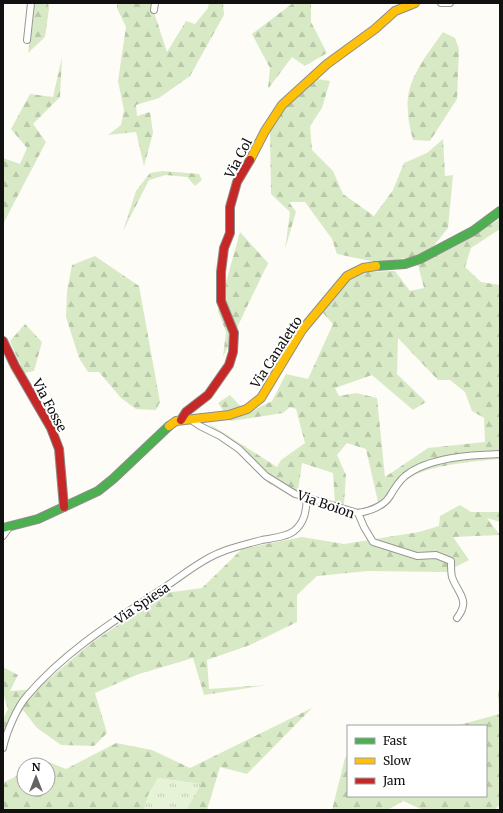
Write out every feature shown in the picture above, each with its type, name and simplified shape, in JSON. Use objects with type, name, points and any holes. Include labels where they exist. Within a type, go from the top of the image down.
[{"type":"street","points":[[27,40],[31,3]]},
{"type":"street","name":"Via Col","points":[[181,420],[186,412],[208,395],[229,365],[234,352],[234,333],[221,301],[221,272],[224,248],[230,233],[230,207],[237,182],[265,131],[282,105],[322,69],[375,29],[395,11],[415,3]]},
{"type":"street","points":[[441,3],[450,3]]},
{"type":"street","name":"Via Canaletto","points":[[6,527],[38,519],[90,495],[105,486],[164,429],[173,423],[181,420],[229,415],[247,409],[257,402],[302,330],[352,272],[364,267],[413,262],[480,227],[500,212]]},
{"type":"street","name":"Via Fosse","points":[[3,341],[34,400],[51,428],[59,449],[64,507]]},
{"type":"street","name":"Via Boion","points":[[193,419],[194,422],[200,426],[220,436],[239,449],[266,476],[295,494],[358,513],[373,542],[417,556],[436,555],[451,561],[452,577],[463,598],[462,612],[457,618]]},
{"type":"street","points":[[358,513],[368,512],[379,506],[389,498],[394,488],[405,476],[420,468],[437,462],[463,456],[500,454]]},
{"type":"street","name":"Via Spiesa","points":[[3,748],[12,722],[25,697],[44,676],[74,651],[135,607],[211,556],[232,548],[282,537],[293,532],[304,518],[307,498]]},
{"type":"street","points":[[3,536],[6,527]]},
{"type":"green space","points":[[32,3],[48,3],[49,9],[45,37],[28,53],[33,19]]},
{"type":"green space","points":[[117,3],[151,3],[167,52],[186,21],[195,24],[208,8],[209,3],[223,3],[224,15],[190,76],[159,98],[136,105],[137,116],[150,112],[153,133],[144,166],[136,132],[108,135],[121,125],[124,110],[118,81],[126,27],[117,8]]},
{"type":"green space","points":[[293,3],[311,3],[311,22],[327,53],[305,66],[292,57],[268,89],[270,68],[252,34]]},
{"type":"green space","points":[[443,32],[455,38],[459,49],[457,99],[430,141],[413,140],[408,115],[408,101],[413,79],[424,59]]},
{"type":"green space","points":[[62,57],[60,97],[33,124],[46,142],[3,224],[3,158],[20,164],[27,148],[11,129],[30,94],[53,97]]},
{"type":"green space","points":[[317,79],[330,81],[322,108],[310,126],[312,150],[333,171],[343,194],[374,216],[393,190],[404,163],[427,153],[443,139],[445,176],[453,175],[448,228],[432,248],[415,257],[375,262],[337,254],[332,239],[305,202],[289,202],[296,212],[285,249],[290,212],[271,194],[270,131],[288,105]]},
{"type":"green space","points":[[163,171],[199,174],[202,180],[195,186],[187,177],[166,175],[149,180],[123,231],[136,191],[150,173]]},
{"type":"green space","points":[[500,219],[500,229],[471,248],[465,267],[481,282],[500,285],[500,459],[452,464],[427,470],[403,481],[378,502],[366,449],[347,443],[337,455],[346,475],[344,504],[335,504],[333,473],[302,463],[298,491],[270,484],[208,423],[277,467],[281,460],[305,443],[296,409],[290,407],[283,413],[231,421],[218,403],[230,395],[247,413],[272,401],[286,374],[308,379],[333,324],[323,313],[344,282],[367,272],[395,271],[410,291],[424,288],[418,265]],"holes":[[[398,338],[438,380],[450,380],[465,392],[472,411],[484,418],[485,442],[428,448],[385,477],[377,398],[356,393],[339,396],[335,388],[372,375],[413,410],[426,402],[397,374]]]},
{"type":"green space","points":[[240,232],[268,263],[223,357],[226,332],[218,311]]},
{"type":"green space","points":[[95,256],[139,286],[160,402],[156,410],[136,409],[121,398],[99,372],[88,372],[79,358],[66,317],[67,291],[72,265]]},
{"type":"green space","points":[[25,324],[42,342],[34,371],[24,373],[10,341]]},
{"type":"green space","points":[[460,505],[471,512],[500,512],[500,522],[487,518],[500,535],[453,537],[469,560],[446,572],[368,571],[317,576],[297,595],[297,622],[250,645],[207,660],[209,689],[267,685],[204,695],[193,658],[139,674],[95,693],[107,733],[94,746],[61,745],[37,728],[23,710],[3,733],[3,719],[8,709],[3,693],[3,667],[18,675],[10,691],[37,689],[90,644],[165,593],[202,588],[242,549],[302,537],[344,544],[419,532],[439,526],[440,516]]},
{"type":"green space","points":[[500,690],[500,805],[494,810],[423,810],[403,801],[388,810],[332,810],[345,758],[347,757],[347,797],[487,797],[487,725],[460,725],[499,714],[498,691]]},
{"type":"green space","points":[[312,708],[247,774],[220,767],[207,810],[186,810],[201,784],[158,778],[148,795],[144,810],[3,810],[3,787],[5,782],[16,776],[16,797],[56,797],[56,765],[66,769],[116,743],[152,750],[190,768]]},
{"type":"green space","points":[[158,778],[201,784],[186,810],[144,810],[148,795]]},
{"type":"traffic: fast","points":[[376,266],[405,264],[420,259],[473,231],[500,211]]},
{"type":"traffic: fast","points":[[3,528],[38,519],[98,491],[113,479],[169,426]]},
{"type":"traffic: slow","points":[[250,160],[265,131],[282,105],[327,64],[375,29],[395,11],[415,3]]},
{"type":"traffic: slow","points":[[169,426],[176,421],[229,415],[247,409],[261,398],[302,330],[347,276],[363,268],[376,266]]},
{"type":"traffic: jam","points":[[181,420],[186,412],[208,395],[229,365],[233,352],[234,333],[221,301],[221,272],[224,248],[230,233],[230,207],[237,182],[250,160]]},
{"type":"traffic: jam","points":[[3,341],[15,366],[51,428],[59,449],[64,507]]}]
